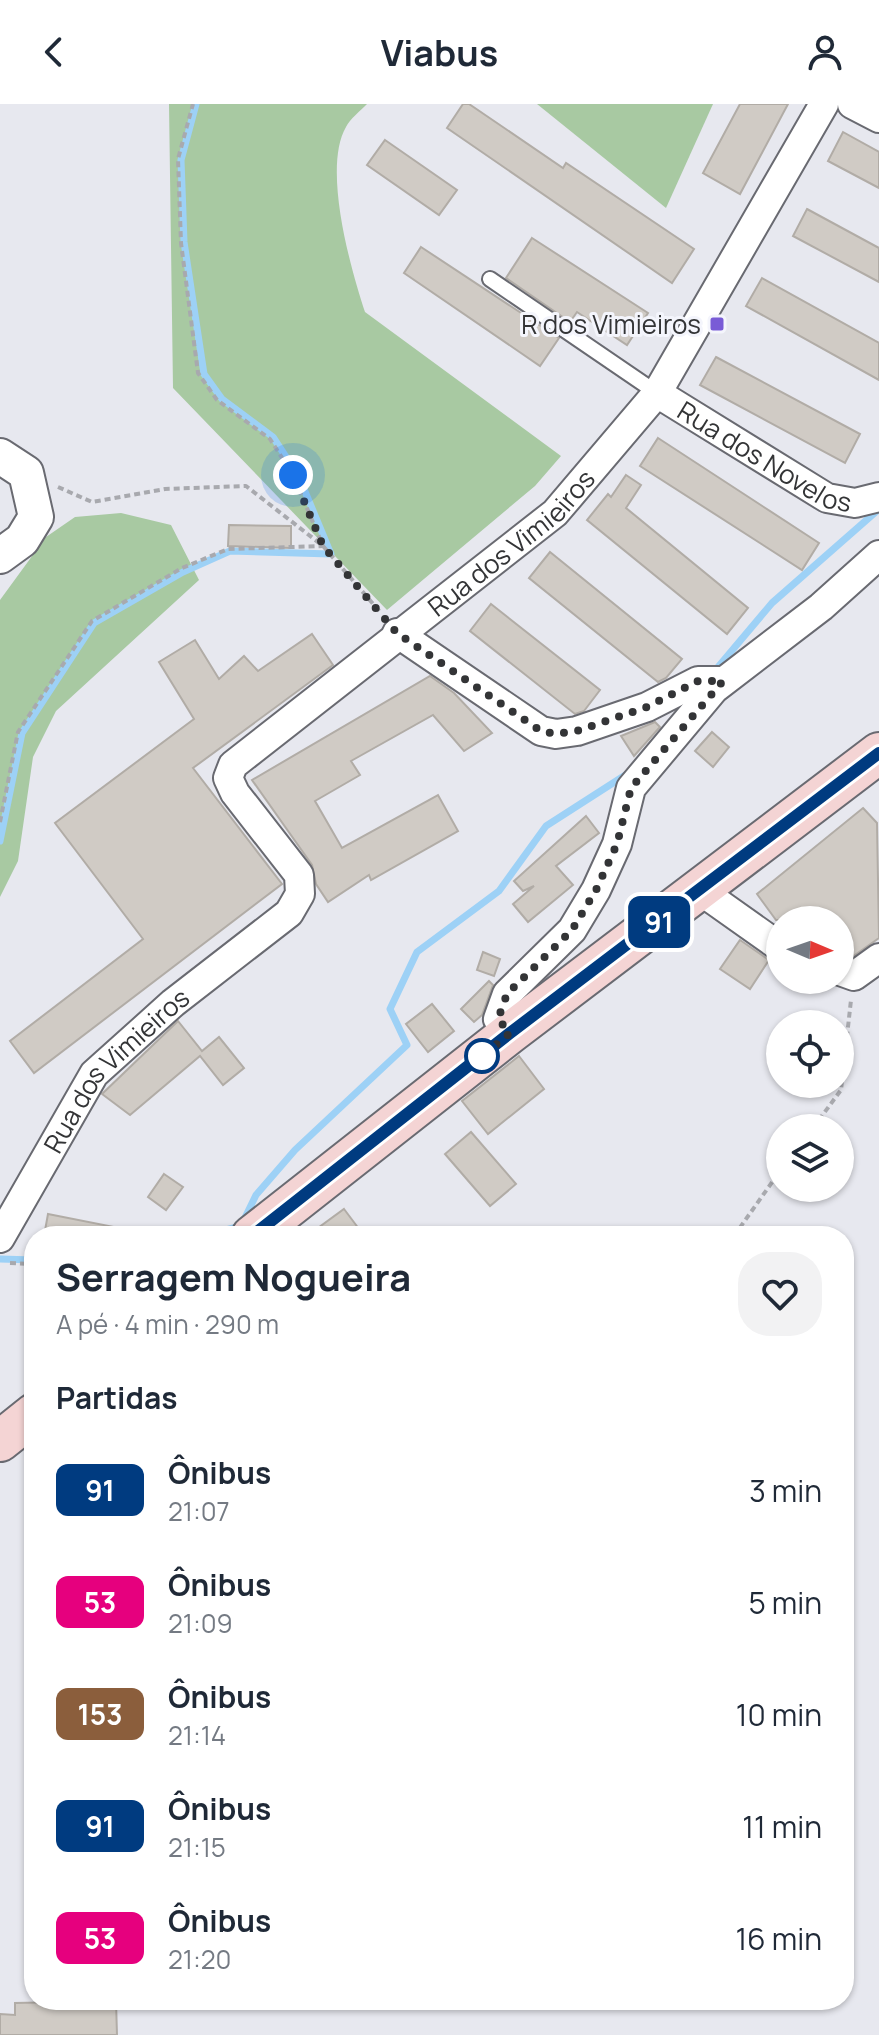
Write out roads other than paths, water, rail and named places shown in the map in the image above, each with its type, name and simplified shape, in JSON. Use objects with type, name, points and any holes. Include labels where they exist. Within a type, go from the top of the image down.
[{"type":"main road","points":[[265,1226],[510,1033],[879,753]]},
{"type":"main road","points":[[0,1441],[24,1422]]},
{"type":"street","name":"Rua dos Vimieiros","points":[[1,1250],[94,1074],[173,1003],[289,913],[300,894],[299,875],[235,793],[228,778],[233,765],[397,633],[555,513],[657,393],[824,104]]},
{"type":"street","points":[[852,104],[879,118]]},
{"type":"street","name":"Rua dos Novelos","points":[[657,393],[827,498],[855,503],[879,497]]},
{"type":"street","points":[[0,556],[22,540],[36,517],[34,494],[13,465]]},
{"type":"street","points":[[397,633],[541,731],[556,734],[577,731],[710,681],[821,607],[879,555]]},
{"type":"street","points":[[510,1033],[498,1019],[500,1005],[507,994],[572,930],[596,890],[617,844],[631,788],[710,681]]},
{"type":"street","points":[[701,891],[766,937]]},
{"type":"street","points":[[854,970],[879,958]]},
{"type":"lane","points":[[490,279],[657,393]]},
{"type":"waterway","points":[[0,841],[22,733],[94,623],[183,572],[230,551],[331,554],[299,477],[273,437],[222,399],[204,374],[184,242],[181,160],[196,104]]},
{"type":"waterway","points":[[713,673],[772,603],[879,509]]},
{"type":"waterway","points":[[241,1226],[256,1195],[295,1150],[407,1045],[390,1009],[417,952],[499,891],[546,826],[627,774]]},
{"type":"waterway","points":[[0,1259],[24,1260]]},
{"type":"place","name":"R dos Vimieiros","points":[[717,324]]}]
